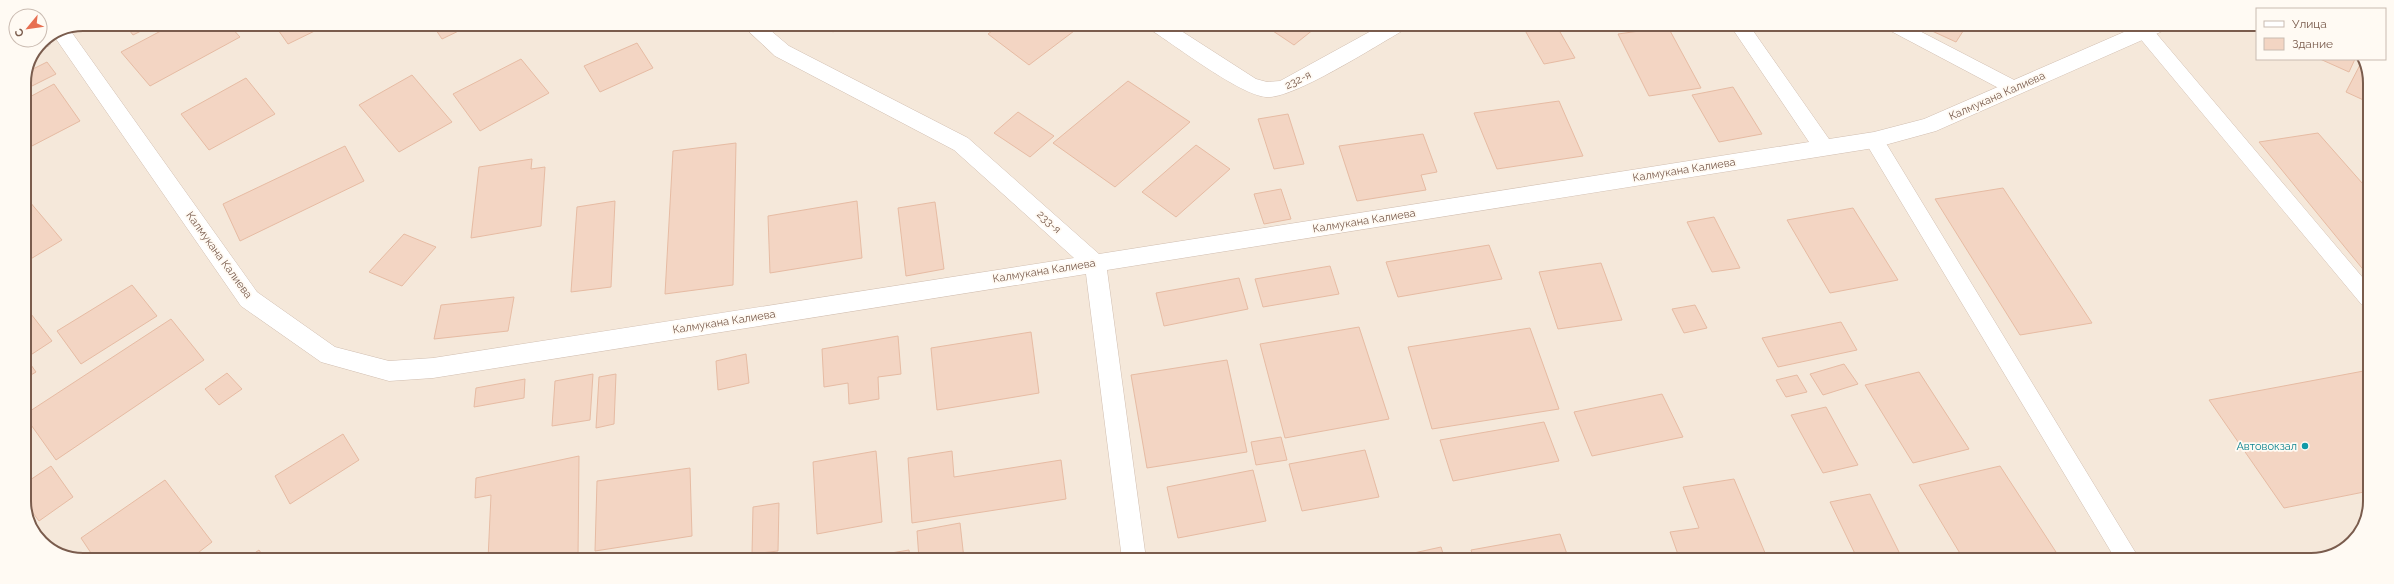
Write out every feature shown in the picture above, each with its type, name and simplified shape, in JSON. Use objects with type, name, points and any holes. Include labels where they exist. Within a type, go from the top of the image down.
[{"type":"street","name":"233-я","points":[[758,31],[782,51],[961,144],[1095,263]]},
{"type":"street","name":"232-я","points":[[1167,31],[1249,84],[1266,90],[1284,88],[1386,31]]},
{"type":"street","points":[[1743,31],[1824,148]]},
{"type":"street","name":"Калмукана Калиева","points":[[63,35],[249,298],[329,356],[389,371],[433,368],[1874,140],[1929,126],[2144,31]]},
{"type":"street","points":[[1095,263],[1133,553]]},
{"type":"lane","points":[[1905,31],[2014,88]]},
{"type":"lane","points":[[2153,31],[2363,292]]},
{"type":"lane","points":[[1874,140],[2126,553]]},
{"type":"shaded area","points":[[83,31],[2256,31],[2256,60],[2357,60],[2361,70],[2363,80],[2362,511],[2356,527],[2345,540],[2331,549],[2311,553],[73,552],[57,546],[44,535],[35,521],[31,504],[31,83],[35,63],[44,48],[48,48],[48,44],[63,35]]},
{"type":"building","points":[[130,31],[141,31],[133,35]]},
{"type":"building","points":[[161,31],[235,31],[240,37],[150,86],[121,52]]},
{"type":"building","points":[[279,31],[315,31],[288,44]]},
{"type":"building","points":[[437,31],[459,31],[442,39]]},
{"type":"building","points":[[992,31],[1074,31],[1029,65],[988,34]]},
{"type":"building","points":[[1273,31],[1312,31],[1294,45]]},
{"type":"building","points":[[1525,31],[1559,31],[1575,58],[1544,64]]},
{"type":"building","points":[[1639,31],[1670,31],[1701,88],[1649,96],[1618,34]]},
{"type":"building","points":[[1932,31],[1963,31],[1956,42]]},
{"type":"building","points":[[637,43],[653,68],[600,92],[584,66]]},
{"type":"building","points":[[521,59],[549,93],[480,131],[453,94]]},
{"type":"building","points":[[2322,60],[2355,60],[2349,72]]},
{"type":"building","points":[[47,62],[56,74],[31,86],[33,69]]},
{"type":"building","points":[[2360,65],[2363,80],[2363,100],[2346,92]]},
{"type":"building","points":[[412,75],[452,122],[399,152],[359,105]]},
{"type":"building","points":[[246,78],[275,114],[209,150],[181,114]]},
{"type":"building","points":[[1128,81],[1190,122],[1115,187],[1053,143]]},
{"type":"building","points":[[54,84],[80,121],[31,146],[31,96]]},
{"type":"building","points":[[1733,87],[1762,134],[1719,142],[1692,95]]},
{"type":"building","points":[[1559,101],[1583,156],[1497,169],[1474,113]]},
{"type":"building","points":[[1018,112],[1054,136],[1030,157],[994,133]]},
{"type":"building","points":[[1288,114],[1304,164],[1274,169],[1258,119]]},
{"type":"building","points":[[2318,133],[2363,184],[2363,269],[2259,142]]},
{"type":"building","points":[[1423,134],[1437,172],[1421,175],[1426,190],[1357,201],[1339,146]]},
{"type":"building","points":[[736,143],[733,285],[665,294],[673,151]]},
{"type":"building","points":[[1196,145],[1230,169],[1176,217],[1142,192]]},
{"type":"building","points":[[345,146],[364,181],[240,241],[223,204]]},
{"type":"building","points":[[532,159],[531,169],[545,167],[541,226],[471,238],[479,167]]},
{"type":"building","points":[[2003,188],[2092,323],[2020,335],[1935,199]]},
{"type":"building","points":[[1281,189],[1291,219],[1264,224],[1254,194]]},
{"type":"building","points":[[615,201],[611,287],[571,292],[577,207]]},
{"type":"building","points":[[857,201],[862,258],[770,273],[768,216]]},
{"type":"building","points":[[935,202],[944,269],[906,276],[898,208]]},
{"type":"building","points":[[31,203],[62,240],[31,259]]},
{"type":"building","points":[[1853,208],[1898,280],[1830,293],[1787,220]]},
{"type":"building","points":[[1714,217],[1740,268],[1712,272],[1687,222]]},
{"type":"building","points":[[404,234],[436,247],[402,286],[369,272]]},
{"type":"building","points":[[1489,245],[1502,279],[1398,297],[1386,262]]},
{"type":"building","points":[[1601,263],[1622,320],[1558,329],[1539,272]]},
{"type":"building","points":[[1330,266],[1339,294],[1263,307],[1255,279]]},
{"type":"building","points":[[1239,278],[1248,309],[1164,326],[1156,293]]},
{"type":"building","points":[[132,285],[157,316],[81,364],[57,331]]},
{"type":"building","points":[[514,297],[508,331],[434,339],[441,305]]},
{"type":"building","points":[[1695,305],[1707,328],[1684,333],[1672,309]]},
{"type":"building","points":[[31,314],[52,341],[31,355]]},
{"type":"building","points":[[171,319],[204,360],[56,460],[31,425],[31,410]]},
{"type":"building","points":[[1841,322],[1857,350],[1778,367],[1762,338]]},
{"type":"building","points":[[1359,327],[1389,419],[1285,438],[1260,344]]},
{"type":"building","points":[[1530,328],[1559,409],[1432,429],[1408,347]]},
{"type":"building","points":[[1031,332],[1039,393],[937,410],[931,348]]},
{"type":"building","points":[[898,336],[901,374],[878,377],[879,399],[849,404],[848,383],[824,387],[822,349]]},
{"type":"building","points":[[746,354],[749,383],[718,390],[716,361]]},
{"type":"building","points":[[1227,360],[1247,452],[1147,468],[1131,375]]},
{"type":"building","points":[[1844,364],[1858,384],[1823,395],[1810,374]]},
{"type":"building","points":[[31,365],[36,372],[31,375]]},
{"type":"building","name":"Автовокзал","points":[[2363,371],[2363,492],[2284,508],[2209,400]]},
{"type":"building","points":[[1919,372],[1969,449],[1913,463],[1865,385]]},
{"type":"building","points":[[227,373],[242,389],[219,405],[205,389]]},
{"type":"building","points":[[593,374],[590,420],[552,426],[555,381]]},
{"type":"building","points":[[616,374],[614,424],[596,428],[599,377]]},
{"type":"building","points":[[1797,375],[1807,392],[1786,397],[1776,380]]},
{"type":"building","points":[[525,379],[524,398],[474,407],[476,388]]},
{"type":"building","points":[[1662,394],[1683,437],[1592,456],[1574,412]]},
{"type":"building","points":[[1826,407],[1858,465],[1823,473],[1791,415]]},
{"type":"building","points":[[1544,422],[1559,461],[1453,481],[1440,440]]},
{"type":"building","points":[[343,434],[359,460],[290,504],[275,476]]},
{"type":"building","points":[[1281,437],[1287,460],[1256,465],[1251,442]]},
{"type":"building","points":[[1365,450],[1379,497],[1302,511],[1289,464]]},
{"type":"building","points":[[876,451],[882,522],[817,534],[813,462]]},
{"type":"building","points":[[952,451],[954,477],[1061,460],[1066,499],[912,523],[908,458]]},
{"type":"building","points":[[579,456],[578,553],[488,553],[491,495],[475,498],[476,478]]},
{"type":"building","points":[[51,466],[73,497],[39,521],[32,511],[31,479]]},
{"type":"building","points":[[2000,466],[2056,552],[1960,553],[1919,485]]},
{"type":"building","points":[[690,468],[692,536],[595,551],[597,481]]},
{"type":"building","points":[[1253,470],[1266,521],[1178,538],[1167,487]]},
{"type":"building","points":[[1734,479],[1765,553],[1678,553],[1670,532],[1699,528],[1683,487]]},
{"type":"building","points":[[165,480],[212,542],[198,553],[91,553],[81,538]]},
{"type":"building","points":[[1870,494],[1900,553],[1855,553],[1830,502]]},
{"type":"building","points":[[779,503],[778,551],[752,553],[753,507]]},
{"type":"building","points":[[960,523],[963,553],[919,553],[917,531]]},
{"type":"building","points":[[1560,534],[1567,553],[1472,553],[1471,550]]},
{"type":"building","points":[[1441,547],[1443,553],[1414,553]]},
{"type":"building","points":[[909,550],[909,553],[891,553]]},
{"type":"place","name":"Автовокзал","points":[[2305,446]]}]
